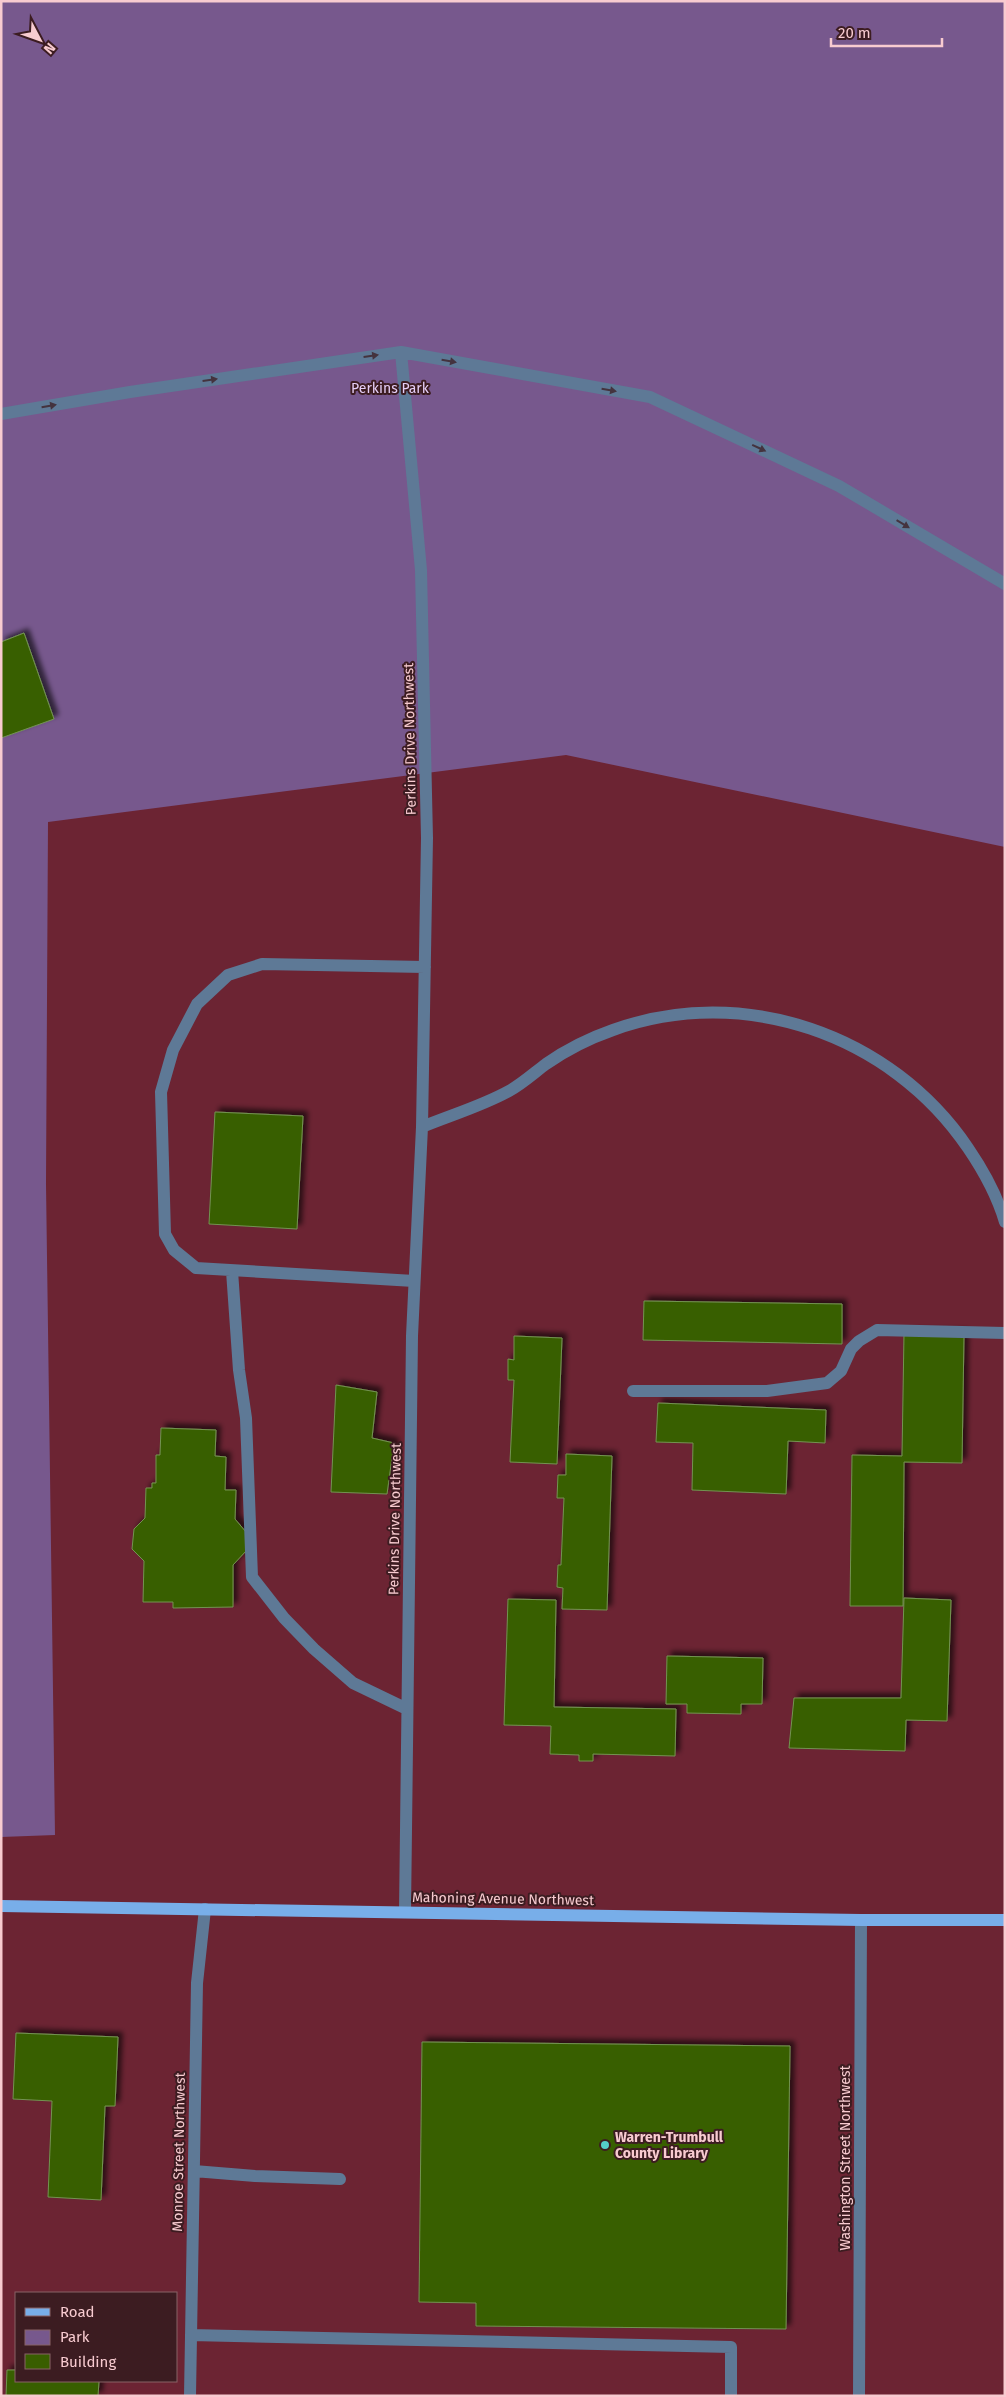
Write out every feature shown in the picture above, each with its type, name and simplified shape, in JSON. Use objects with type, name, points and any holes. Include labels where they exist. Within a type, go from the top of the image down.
[{"type":"main road","name":"Mahoning Avenue Northwest","points":[[1,1906],[861,1920],[1005,1920]]},
{"type":"street","points":[[1,414],[139,390],[401,352],[650,397],[839,486],[1005,584]]},
{"type":"street","name":"Perkins Drive Northwest","points":[[401,352],[421,570],[427,838],[422,1127],[414,1281],[405,1912]]},
{"type":"street","points":[[414,1281],[196,1268],[174,1250],[165,1234],[161,1092],[173,1050],[198,1004],[228,975],[262,964],[425,967]]},
{"type":"street","points":[[422,1127],[510,1091],[548,1063],[582,1043],[612,1030],[650,1018],[683,1013],[716,1011],[756,1014],[782,1019],[838,1038],[868,1053],[901,1075],[931,1101],[957,1131],[980,1166],[1005,1222]]},
{"type":"street","points":[[232,1271],[239,1370],[246,1418],[252,1577],[284,1618],[314,1649],[353,1682],[407,1709]]},
{"type":"street","points":[[633,1391],[767,1391],[827,1383],[841,1371],[855,1345],[878,1330],[1005,1333]]},
{"type":"street","name":"Monroe Street Northwest","points":[[190,2396],[197,1983],[205,1909]]},
{"type":"street","name":"Washington Street Northwest","points":[[859,2396],[861,1920]]},
{"type":"street","points":[[194,2170],[255,2176],[340,2179]]},
{"type":"street","points":[[191,2335],[731,2347],[731,2396]]},
{"type":"green space","name":"Perkins Park","points":[[1,1],[1005,1],[1005,847],[566,755],[48,822],[46,1184],[55,1835],[1,1837]]},
{"type":"building","points":[[24,633],[54,719],[1,738],[1,642]]},
{"type":"building","points":[[215,1112],[303,1116],[297,1229],[209,1224]]},
{"type":"building","points":[[644,1301],[842,1304],[842,1344],[643,1340]]},
{"type":"building","points":[[904,1334],[964,1334],[962,1463],[904,1462],[903,1606],[850,1606],[852,1455],[902,1456]]},
{"type":"building","points":[[514,1336],[562,1338],[557,1464],[510,1462],[514,1380],[508,1380],[508,1359],[514,1360]]},
{"type":"building","points":[[336,1385],[377,1392],[372,1438],[394,1443],[387,1494],[331,1492]]},
{"type":"building","points":[[658,1403],[826,1410],[825,1443],[788,1441],[786,1494],[692,1490],[693,1443],[656,1442]]},
{"type":"building","points":[[161,1428],[216,1430],[215,1456],[226,1457],[225,1490],[236,1490],[235,1519],[246,1532],[246,1551],[233,1565],[233,1607],[173,1608],[173,1602],[143,1602],[144,1561],[132,1549],[134,1529],[145,1518],[146,1488],[152,1488],[152,1483],[156,1483],[156,1455],[160,1455]]},
{"type":"building","points":[[566,1454],[612,1456],[607,1610],[562,1609],[563,1588],[557,1587],[558,1565],[561,1565],[564,1498],[557,1498],[558,1475],[566,1475]]},
{"type":"building","points":[[904,1598],[951,1600],[947,1721],[906,1720],[905,1751],[789,1748],[794,1698],[901,1698]]},
{"type":"building","points":[[508,1599],[556,1600],[554,1707],[676,1709],[675,1756],[593,1754],[593,1761],[579,1761],[579,1755],[550,1754],[551,1726],[504,1725]]},
{"type":"building","points":[[667,1656],[763,1658],[762,1704],[741,1704],[741,1714],[687,1713],[687,1704],[666,1704]]},
{"type":"building","points":[[16,2033],[118,2037],[115,2106],[105,2106],[101,2200],[48,2197],[52,2101],[13,2099]]},
{"type":"building","name":"Warren-Trumbull County Library","points":[[422,2042],[790,2046],[786,2329],[476,2326],[476,2303],[419,2302]]},
{"type":"building","points":[[7,2370],[15,2370],[15,2382],[99,2382],[98,2396],[6,2396]]},
{"type":"place","name":"Warren-Trumbull County Library","points":[[605,2145]]}]
